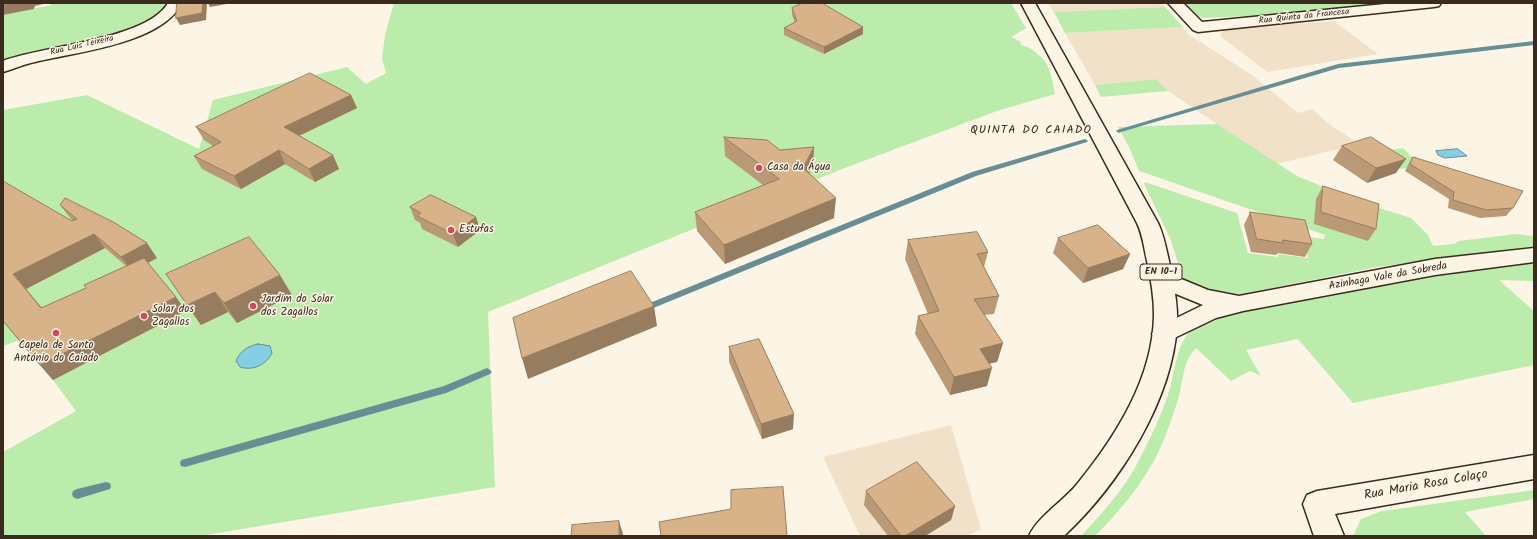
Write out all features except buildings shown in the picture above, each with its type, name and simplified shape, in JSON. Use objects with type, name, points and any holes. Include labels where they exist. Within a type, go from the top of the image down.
[{"type":"street","name":"Rua Luis Teixeira","points":[[3,67],[25,60],[98,44],[121,37],[159,20],[171,11],[175,3]]},
{"type":"street","name":"EN 10-1","points":[[1028,3],[1152,233],[1162,279],[1165,306],[1164,334],[1156,367],[1147,394],[1128,437],[1101,476],[1066,517],[1044,536]]},
{"type":"street","name":"Rua Quinta da Francesa","points":[[1175,3],[1198,27],[1338,14],[1434,3]]},
{"type":"street","name":"Azinhaga Vale da Sobreda","points":[[1164,334],[1210,311],[1243,303],[1435,268],[1534,255]]},
{"type":"street","name":"Azinhaga Vale da Sobreda","points":[[1162,279],[1196,295],[1216,301],[1243,303]]},
{"type":"street","name":"Rua Maria Rosa Colaço","points":[[1329,536],[1317,504],[1534,467]]},
{"type":"shaded area","points":[[1048,3],[1162,3],[1165,7],[1054,12]]},
{"type":"shaded area","points":[[1334,21],[1378,54],[1267,72],[1220,36],[1223,29]]},
{"type":"shaded area","points":[[1183,27],[1188,34],[1252,75],[1298,113],[1312,109],[1330,125],[1360,144],[1276,164],[1168,91],[1156,79],[1095,85],[1065,33]]},
{"type":"shaded area","points":[[951,425],[981,529],[968,536],[860,536],[823,457]]},
{"type":"green space","points":[[51,3],[167,3],[157,17],[120,35],[3,62],[3,15],[51,5]]},
{"type":"green space","name":"Jardim do Solar dos Zagallos","points":[[394,3],[1011,3],[1026,28],[1011,37],[1021,42],[1020,44],[1030,48],[1046,63],[1049,68],[1055,94],[997,111],[842,169],[488,312],[495,487],[200,536],[3,536],[3,452],[76,411],[20,340],[3,346],[3,299],[44,280],[36,273],[3,212],[3,110],[87,95],[199,149],[213,100],[347,67],[366,84],[386,73],[382,59],[385,35]]},
{"type":"green space","points":[[1184,3],[1417,3],[1297,13],[1283,10],[1284,12],[1273,15],[1203,18],[1195,15]]},
{"type":"green space","points":[[1165,7],[1183,27],[1065,33],[1054,12]]},
{"type":"green space","points":[[1156,79],[1168,91],[1101,97],[1095,85]]},
{"type":"green space","points":[[1217,124],[1297,176],[1360,202],[1411,218],[1428,235],[1433,246],[1515,234],[1534,236],[1534,246],[1377,267],[1227,297],[1189,284],[1183,278],[1170,238],[1144,184],[1145,182],[1237,213],[1248,253],[1278,257],[1278,254],[1308,258],[1301,236],[1324,239],[1325,235],[1139,171],[1130,149],[1118,127]]},
{"type":"green space","points":[[1403,148],[1419,165],[1401,169],[1374,152]]},
{"type":"green space","points":[[1534,262],[1534,281],[1499,280],[1534,311],[1534,365],[1353,403],[1298,339],[1246,350],[1261,376],[1250,371],[1231,381],[1196,348],[1188,359],[1179,396],[1168,429],[1145,476],[1127,501],[1095,536],[1081,536],[1118,493],[1137,464],[1163,408],[1170,388],[1177,356],[1182,344],[1188,334],[1198,326],[1215,318],[1374,284],[1454,271]]},
{"type":"green space","points":[[1534,490],[1534,499],[1465,512],[1486,536],[1353,536],[1361,519],[1382,511]]},
{"type":"water","points":[[1458,149],[1467,156],[1445,158],[1438,155],[1436,151]]},
{"type":"water","points":[[258,344],[270,346],[272,353],[266,361],[259,366],[250,368],[240,367],[236,361],[240,354],[251,346]]},
{"type":"waterway","points":[[1119,131],[1338,66],[1534,43]]},
{"type":"waterway","points":[[643,309],[974,174],[1085,141]]},
{"type":"waterway","points":[[185,463],[446,389],[487,372]]},
{"type":"waterway","points":[[77,494],[106,486]]},
{"type":"place","name":"Casa da Água","points":[[759,168]]},
{"type":"place","name":"Estufas","points":[[451,230]]},
{"type":"place","name":"Jardim do Solar dos Zagallos","points":[[253,306]]},
{"type":"place","name":"Solar dos Zagallos","points":[[144,316]]},
{"type":"place","name":"Capela de Santo António do Caiado","points":[[56,333]]},
{"type":"district","name":"QUINTA DO CAIADO","points":[[1031,131]]}]
